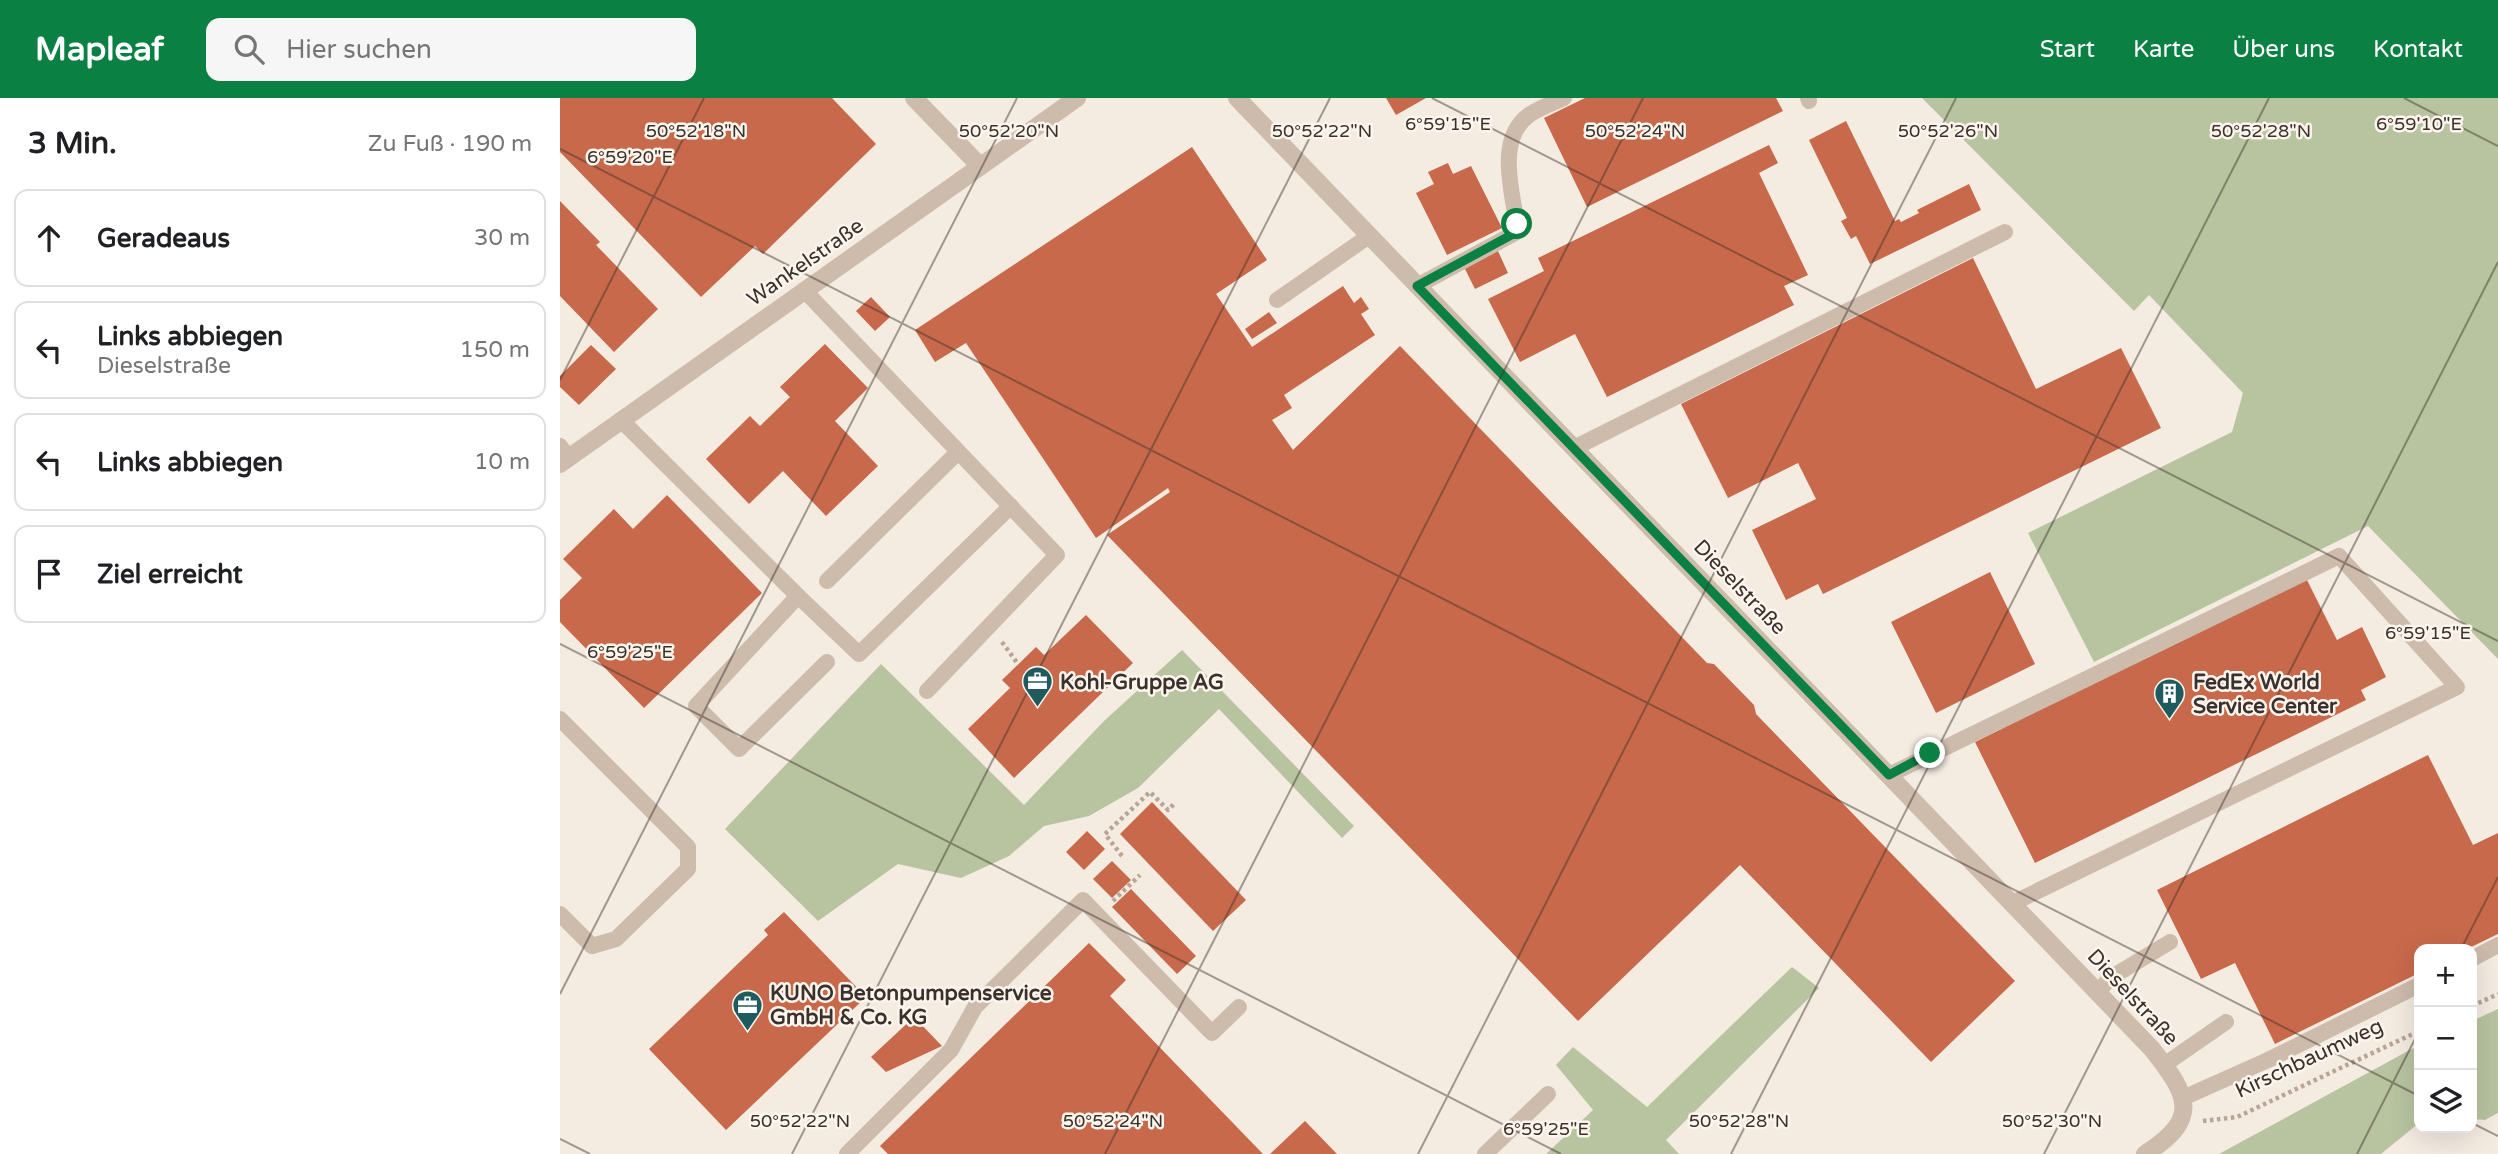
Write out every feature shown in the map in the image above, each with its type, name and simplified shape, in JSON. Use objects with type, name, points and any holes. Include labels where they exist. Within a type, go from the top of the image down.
[{"type":"street","points":[[914,98],[980,166]]},
{"type":"street","name":"Wankelstraße","points":[[563,456],[621,420],[1077,98]]},
{"type":"street","name":"Dieselstraße","points":[[1237,98],[2098,992],[2164,1065],[2183,1098]]},
{"type":"street","points":[[2146,1154],[2168,1139],[2182,1123],[2183,1098]]},
{"type":"lane","points":[[1417,286],[1515,233],[1517,224],[1507,166],[1516,129],[1529,115],[1564,98]]},
{"type":"lane","points":[[1574,448],[2004,232]]},
{"type":"lane","points":[[1277,300],[1369,236]]},
{"type":"lane","points":[[804,290],[1057,555],[927,691]]},
{"type":"lane","points":[[621,420],[859,654],[1011,506]]},
{"type":"lane","points":[[827,581],[958,452]]},
{"type":"lane","points":[[1889,775],[2339,556],[2457,687],[2013,903]]},
{"type":"lane","points":[[799,596],[696,706],[739,749],[827,662]]},
{"type":"lane","points":[[560,719],[688,847],[688,869],[616,939],[592,946],[560,914]]},
{"type":"lane","points":[[847,1154],[951,1050],[975,1007],[1083,900],[1212,1033],[1239,1007]]},
{"type":"lane","points":[[2098,992],[2110,978],[2170,942]]},
{"type":"lane","points":[[2477,956],[2498,945]]},
{"type":"lane","points":[[2183,1098],[2268,1060],[2414,987]]},
{"type":"lane","points":[[2164,1065],[2226,1022]]},
{"type":"lane","points":[[1485,1154],[1548,1094]]},
{"type":"path","points":[[1122,856],[1105,834],[1150,792],[1168,810],[1175,803]]},
{"type":"path","points":[[1098,916],[1140,875]]},
{"type":"path","points":[[2477,1004],[2498,994]]},
{"type":"path","name":"Kirschbaumweg","points":[[2182,1123],[2237,1117],[2414,1033]]},
{"type":"green space","points":[[1922,98],[2498,98],[2498,659],[2368,526],[2094,662],[2028,533],[2232,432],[2243,393],[2149,295],[2134,311]]},
{"type":"green space","points":[[1182,650],[1354,826],[1342,838],[1219,709],[1138,788],[1089,816],[1044,826],[1009,856],[961,878],[898,864],[818,921],[725,829],[881,664],[1024,805],[1104,721]]},
{"type":"green space","points":[[1792,967],[1819,988],[1666,1140],[1679,1154],[1546,1154],[1593,1110],[1556,1065],[1573,1047],[1647,1107]]},
{"type":"green space","points":[[2498,1009],[2498,1113],[2485,1120],[2477,1119],[2477,1019]]},
{"type":"green space","points":[[2414,1048],[2414,1127],[2381,1154],[2219,1154]]},
{"type":"building","points":[[560,98],[832,98],[876,144],[763,254],[755,246],[701,297],[560,152]]},
{"type":"building","points":[[1386,98],[1426,98],[1396,115]]},
{"type":"building","points":[[1585,98],[1776,98],[1783,111],[1587,207],[1544,118]]},
{"type":"building","points":[[1846,121],[1895,221],[1899,219],[1901,222],[1919,213],[1917,210],[1969,184],[1981,210],[1870,264],[1856,236],[1851,239],[1841,221],[1847,218],[1809,140]]},
{"type":"building","points":[[1769,145],[1778,163],[1759,173],[1808,275],[1784,286],[1794,305],[1607,397],[1575,334],[1520,362],[1488,299],[1544,271],[1538,258]]},
{"type":"building","points":[[1192,147],[1267,260],[1216,294],[1252,347],[1343,286],[1354,303],[1361,297],[1369,309],[1361,314],[1375,335],[1284,395],[1292,408],[1272,420],[1293,450],[1400,346],[1707,663],[1714,664],[1754,705],[1756,714],[2015,981],[1931,1062],[1740,865],[1578,1021],[1107,535],[1170,492],[1168,488],[1096,538],[966,343],[935,362],[915,330]]},
{"type":"building","points":[[1448,163],[1453,174],[1471,166],[1502,228],[1447,255],[1416,193],[1434,184],[1428,172]]},
{"type":"building","points":[[560,201],[600,242],[596,245],[658,309],[614,352],[560,296]]},
{"type":"building","points":[[1498,251],[1508,273],[1475,289],[1464,267]]},
{"type":"building","points":[[1973,258],[2036,389],[2121,348],[2161,428],[1823,594],[1818,584],[1786,600],[1752,530],[1816,499],[1798,463],[1728,498],[1681,404]]},
{"type":"building","points":[[871,297],[890,317],[875,331],[856,311]]},
{"type":"building","points":[[1269,312],[1277,323],[1252,339],[1245,329]]},
{"type":"building","points":[[825,344],[868,388],[835,421],[878,466],[826,516],[783,471],[749,504],[706,459],[750,416],[760,426],[790,397],[780,387]]},
{"type":"building","points":[[591,345],[616,369],[579,405],[560,387],[560,376]]},
{"type":"building","points":[[667,495],[762,593],[644,708],[560,622],[560,600],[582,578],[563,559],[614,509],[633,529]]},
{"type":"building","points":[[1990,572],[2035,664],[1936,713],[1891,622]]},
{"type":"building","name":"FedEx World Service Center","points":[[2306,578],[2337,640],[2362,627],[2386,677],[2361,690],[2366,700],[2035,863],[1975,742]]},
{"type":"building","name":"Kohl-Gruppe AG","points":[[1086,615],[1133,663],[1014,778],[968,729],[1010,688],[1002,680],[1036,647],[1044,655]]},
{"type":"building","points":[[2428,755],[2473,845],[2498,833],[2498,934],[2477,944],[2414,944],[2414,975],[2275,1044],[2235,963],[2201,979],[2157,890]]},
{"type":"building","points":[[1152,802],[1246,900],[1213,931],[1120,834]]},
{"type":"building","points":[[1087,831],[1105,849],[1084,870],[1066,852]]},
{"type":"building","points":[[1112,861],[1131,880],[1112,898],[1093,879]]},
{"type":"building","points":[[1131,889],[1196,956],[1177,974],[1112,907]]},
{"type":"building","name":"KUNO Betonpumpenservice GmbH & Co. KG","points":[[784,912],[866,997],[726,1130],[649,1049],[768,935],[764,930]]},
{"type":"building","points":[[1089,943],[1126,980],[1110,996],[1263,1154],[888,1154],[880,1146]]},
{"type":"building","points":[[914,1017],[942,1046],[886,1072],[871,1057]]},
{"type":"building","points":[[1305,1121],[1337,1154],[1270,1154]]},
{"type":"place","name":"Kohl-Gruppe AG","points":[[1037,709]]},
{"type":"place","name":"FedEx World Service Center","points":[[2170,721]]},
{"type":"place","name":"KUNO Betonpumpenservice GmbH & Co. KG","points":[[747,1032]]},
{"type":"route","points":[[1517,224],[1515,233],[1417,286],[1889,775],[1930,753]]}]
